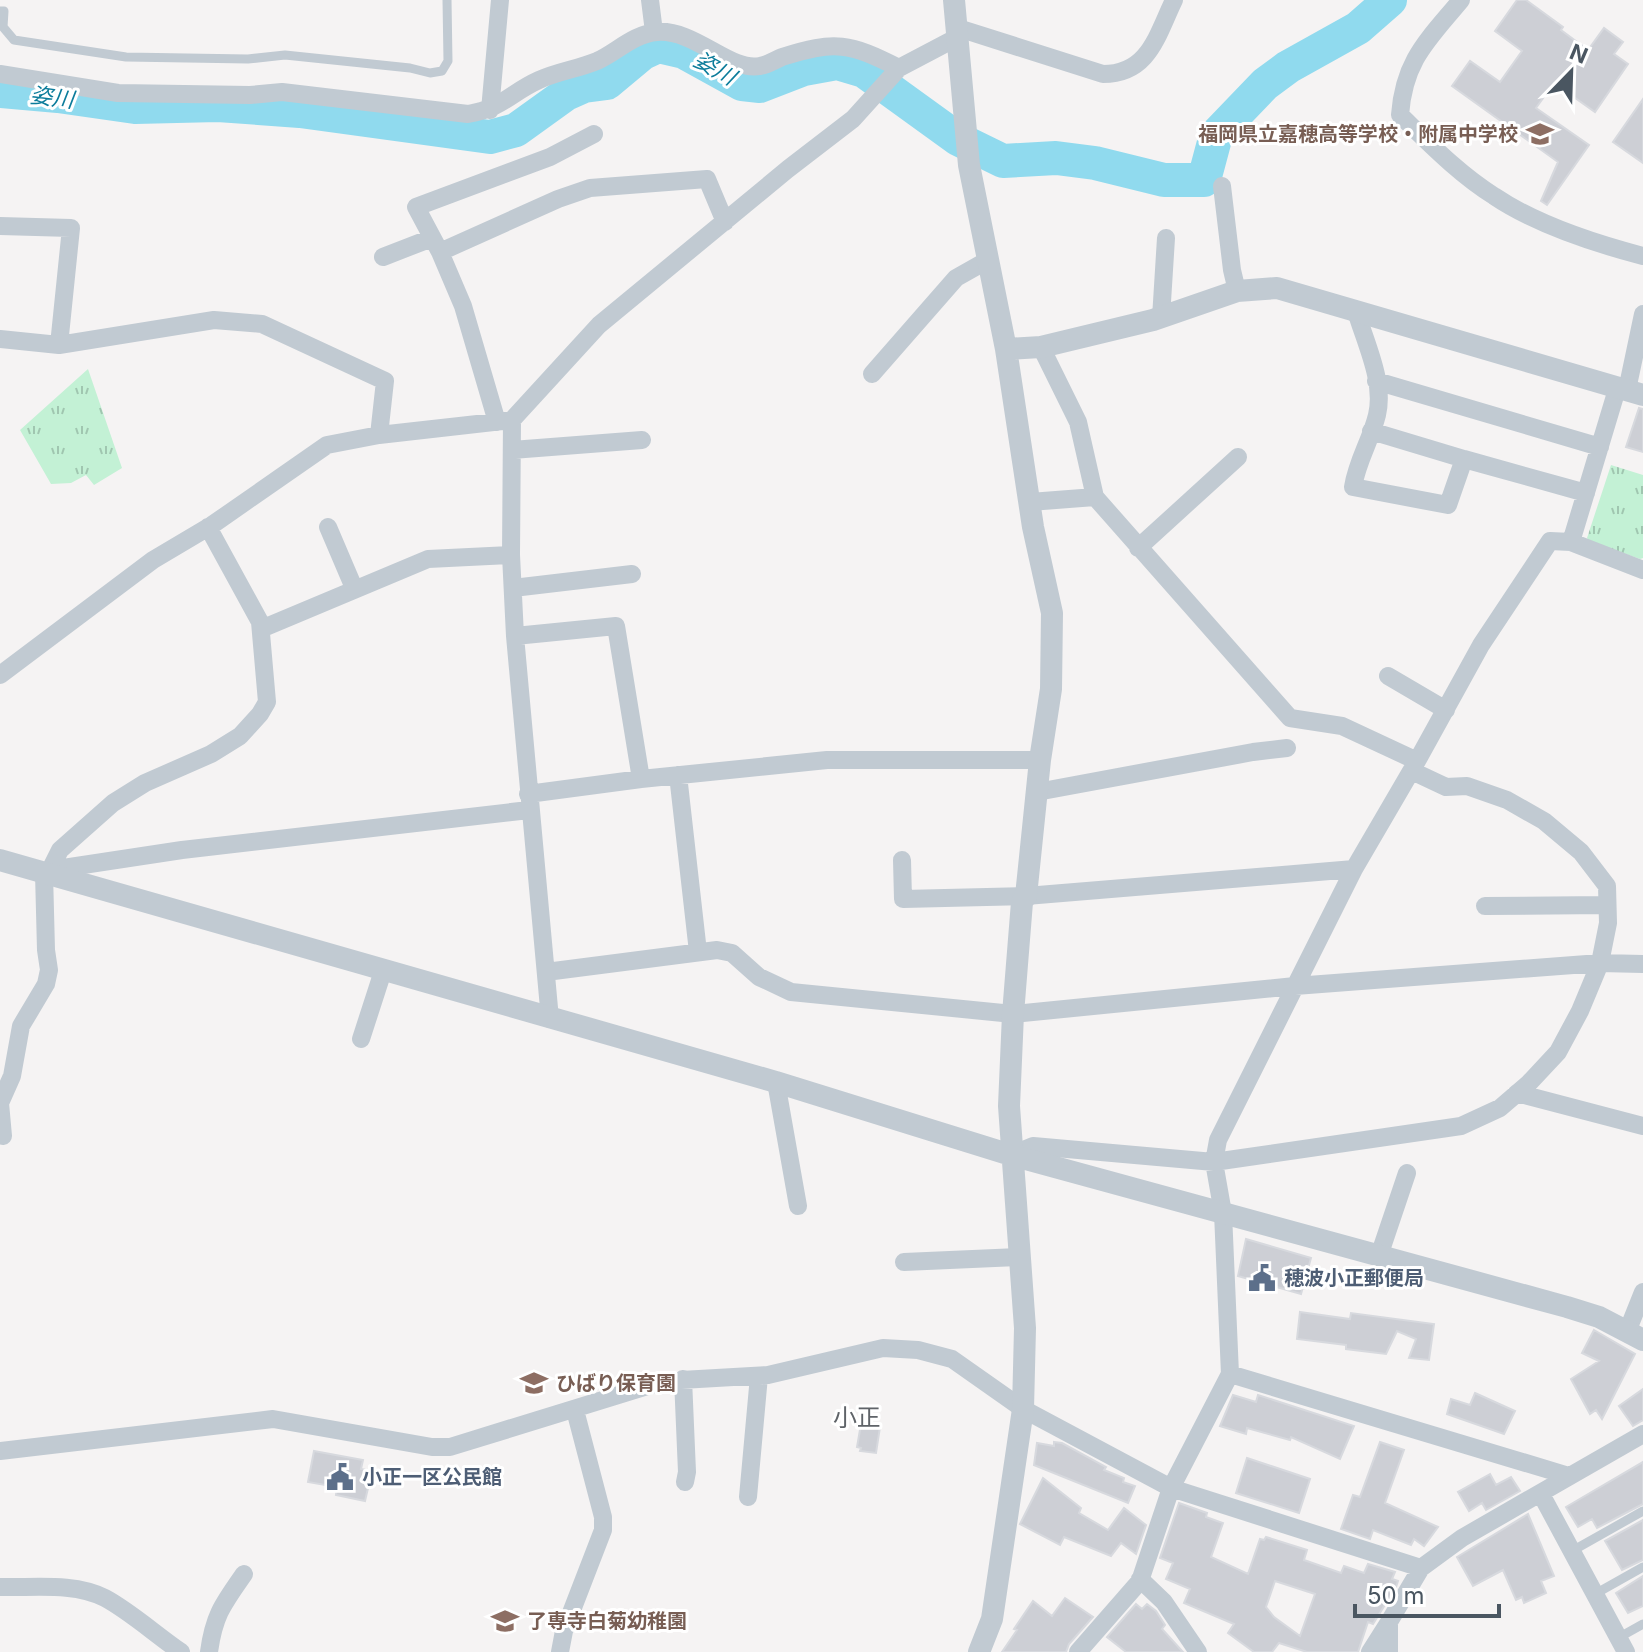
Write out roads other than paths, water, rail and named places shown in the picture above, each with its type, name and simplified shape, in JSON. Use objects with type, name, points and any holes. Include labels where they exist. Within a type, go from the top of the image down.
[{"type":"street","points":[[490,110],[500,0]]},
{"type":"street","points":[[650,0],[654,32]]},
{"type":"street","points":[[954,0],[969,165],[1006,349],[1030,502],[1052,613],[1051,689],[1040,760],[1026,896],[1022,902],[1009,1106],[1025,1328],[1023,1409],[992,1619],[979,1652]]},
{"type":"street","points":[[0,675],[153,560],[208,527],[327,445],[379,435],[504,421],[599,325],[853,119],[899,68],[955,32],[1103,74],[1121,74],[1147,56],[1174,0]]},
{"type":"street","points":[[1461,0],[1416,53],[1402,90],[1400,115],[1450,163],[1495,197],[1538,219],[1595,242],[1643,256]]},
{"type":"street","points":[[0,74],[118,93],[250,95],[282,92],[468,114],[490,110],[534,82],[561,70],[599,60],[623,44],[654,32],[678,32],[734,61],[757,67],[818,47],[840,45],[899,68]]},
{"type":"street","points":[[550,1019],[515,636],[511,555],[512,450],[463,306],[416,207],[550,157],[594,134]]},
{"type":"street","points":[[383,257],[436,245],[590,188],[707,179],[725,222]]},
{"type":"street","points":[[1222,186],[1237,291]]},
{"type":"street","points":[[0,226],[71,228],[59,345]]},
{"type":"street","points":[[1161,318],[1166,238]]},
{"type":"street","points":[[872,374],[956,278],[988,260]]},
{"type":"street","points":[[1006,349],[1041,347],[1161,318],[1237,291],[1277,288],[1629,390]]},
{"type":"street","points":[[1356,311],[1376,381],[1378,408],[1355,472],[1353,487],[1448,505],[1464,459]]},
{"type":"street","points":[[1571,542],[1600,447],[1629,390],[1643,314]]},
{"type":"street","points":[[0,339],[59,345],[214,320],[262,324],[385,381],[379,435]]},
{"type":"street","points":[[1011,1155],[1033,1146],[1214,1162],[1461,1126],[1500,1108],[1558,1052],[1600,963],[1608,923],[1607,886],[1581,852],[1544,821],[1507,800],[1467,786],[1446,787],[1342,726],[1290,718],[1095,497],[1078,422],[1041,347]]},
{"type":"street","points":[[1376,381],[1600,447]]},
{"type":"street","points":[[1371,431],[1586,493]]},
{"type":"street","points":[[512,450],[642,440]]},
{"type":"street","points":[[1138,548],[1238,457]]},
{"type":"street","points":[[1030,502],[1095,497]]},
{"type":"street","points":[[3,1136],[0,1103],[12,1076],[21,1026],[46,984],[49,970],[46,950],[47,872],[60,850],[113,803],[145,783],[211,754],[240,736],[267,702],[260,622],[208,527]]},
{"type":"street","points":[[328,527],[354,588]]},
{"type":"street","points":[[1078,1652],[1140,1579],[1171,1488],[1230,1374],[1223,1213],[1214,1162],[1218,1140],[1354,869],[1481,645],[1550,541],[1571,542],[1643,570]]},
{"type":"street","points":[[261,629],[428,559],[511,555]]},
{"type":"street","points":[[513,588],[632,574]]},
{"type":"street","points":[[515,636],[616,626],[641,779]]},
{"type":"street","points":[[1388,676],[1446,710]]},
{"type":"street","points":[[1037,792],[1287,748]]},
{"type":"street","points":[[47,872],[529,802],[641,779],[827,760],[1040,760]]},
{"type":"street","points":[[678,775],[698,952]]},
{"type":"street","points":[[902,860],[903,899],[1026,896],[1354,869]]},
{"type":"street","points":[[3,863],[47,872],[776,1082],[1011,1155],[1567,1307],[1599,1317],[1635,1336],[1643,1292]]},
{"type":"street","points":[[1485,906],[1607,905]]},
{"type":"street","points":[[546,972],[698,952],[732,953],[759,977],[791,992],[1013,1014],[1295,986],[1600,963],[1643,964]]},
{"type":"street","points":[[361,1039],[383,971]]},
{"type":"street","points":[[776,1082],[798,1206]]},
{"type":"street","points":[[1517,1093],[1643,1126]]},
{"type":"street","points":[[1379,1256],[1407,1173]]},
{"type":"street","points":[[904,1262],[1019,1257]]},
{"type":"street","points":[[0,1451],[273,1419],[432,1447],[450,1447],[636,1389],[683,1379],[759,1376],[883,1348],[918,1350],[952,1359],[1023,1409],[1171,1488],[1421,1568]]},
{"type":"street","points":[[1230,1374],[1569,1476]]},
{"type":"street","points":[[748,1497],[759,1376]]},
{"type":"street","points":[[683,1379],[685,1482]]},
{"type":"street","points":[[560,1652],[564,1631],[603,1530],[603,1517],[575,1410]]},
{"type":"street","points":[[1370,1652],[1421,1568],[1462,1538],[1643,1434]]},
{"type":"street","points":[[1541,1494],[1622,1645]]},
{"type":"street","points":[[209,1652],[218,1611],[244,1574]]},
{"type":"street","points":[[1140,1579],[1164,1602],[1198,1652]]},
{"type":"street","points":[[0,1587],[69,1588],[105,1598],[181,1652]]},
{"type":"street","points":[[1389,1622],[1389,1652]]},
{"type":"lane","points":[[0,11],[4,11],[3,27],[14,40],[112,55],[248,59],[285,55],[410,68],[430,73],[442,71],[448,61],[447,0]]},
{"type":"lane","points":[[1572,1551],[1643,1511]]},
{"type":"lane","points":[[1595,1594],[1643,1567]]},
{"type":"lane","points":[[1622,1645],[1643,1624]]},
{"type":"waterway","name":"姿川","points":[[0,91],[135,107],[218,105],[300,111],[490,137],[516,130],[566,94],[584,86],[607,83],[643,53],[658,46],[684,52],[742,84],[760,86],[804,69],[837,63],[864,71],[958,139],[1003,161],[1056,158],[1095,163],[1164,180],[1204,180],[1216,135],[1265,84],[1288,67],[1358,28],[1390,0]]},
{"type":"place","name":"福岡県立嘉穂高等学校・附属中学校","points":[[1540,134]]},
{"type":"place","name":"穂波小正郵便局","points":[[1262,1278]]},
{"type":"place","name":"ひばり保育園","points":[[534,1383]]},
{"type":"place","name":"小正一区公民館","points":[[340,1477]]},
{"type":"place","name":"了専寺白菊幼稚園","points":[[505,1621]]},
{"type":"district","name":"小正","points":[[857,1418]]}]
